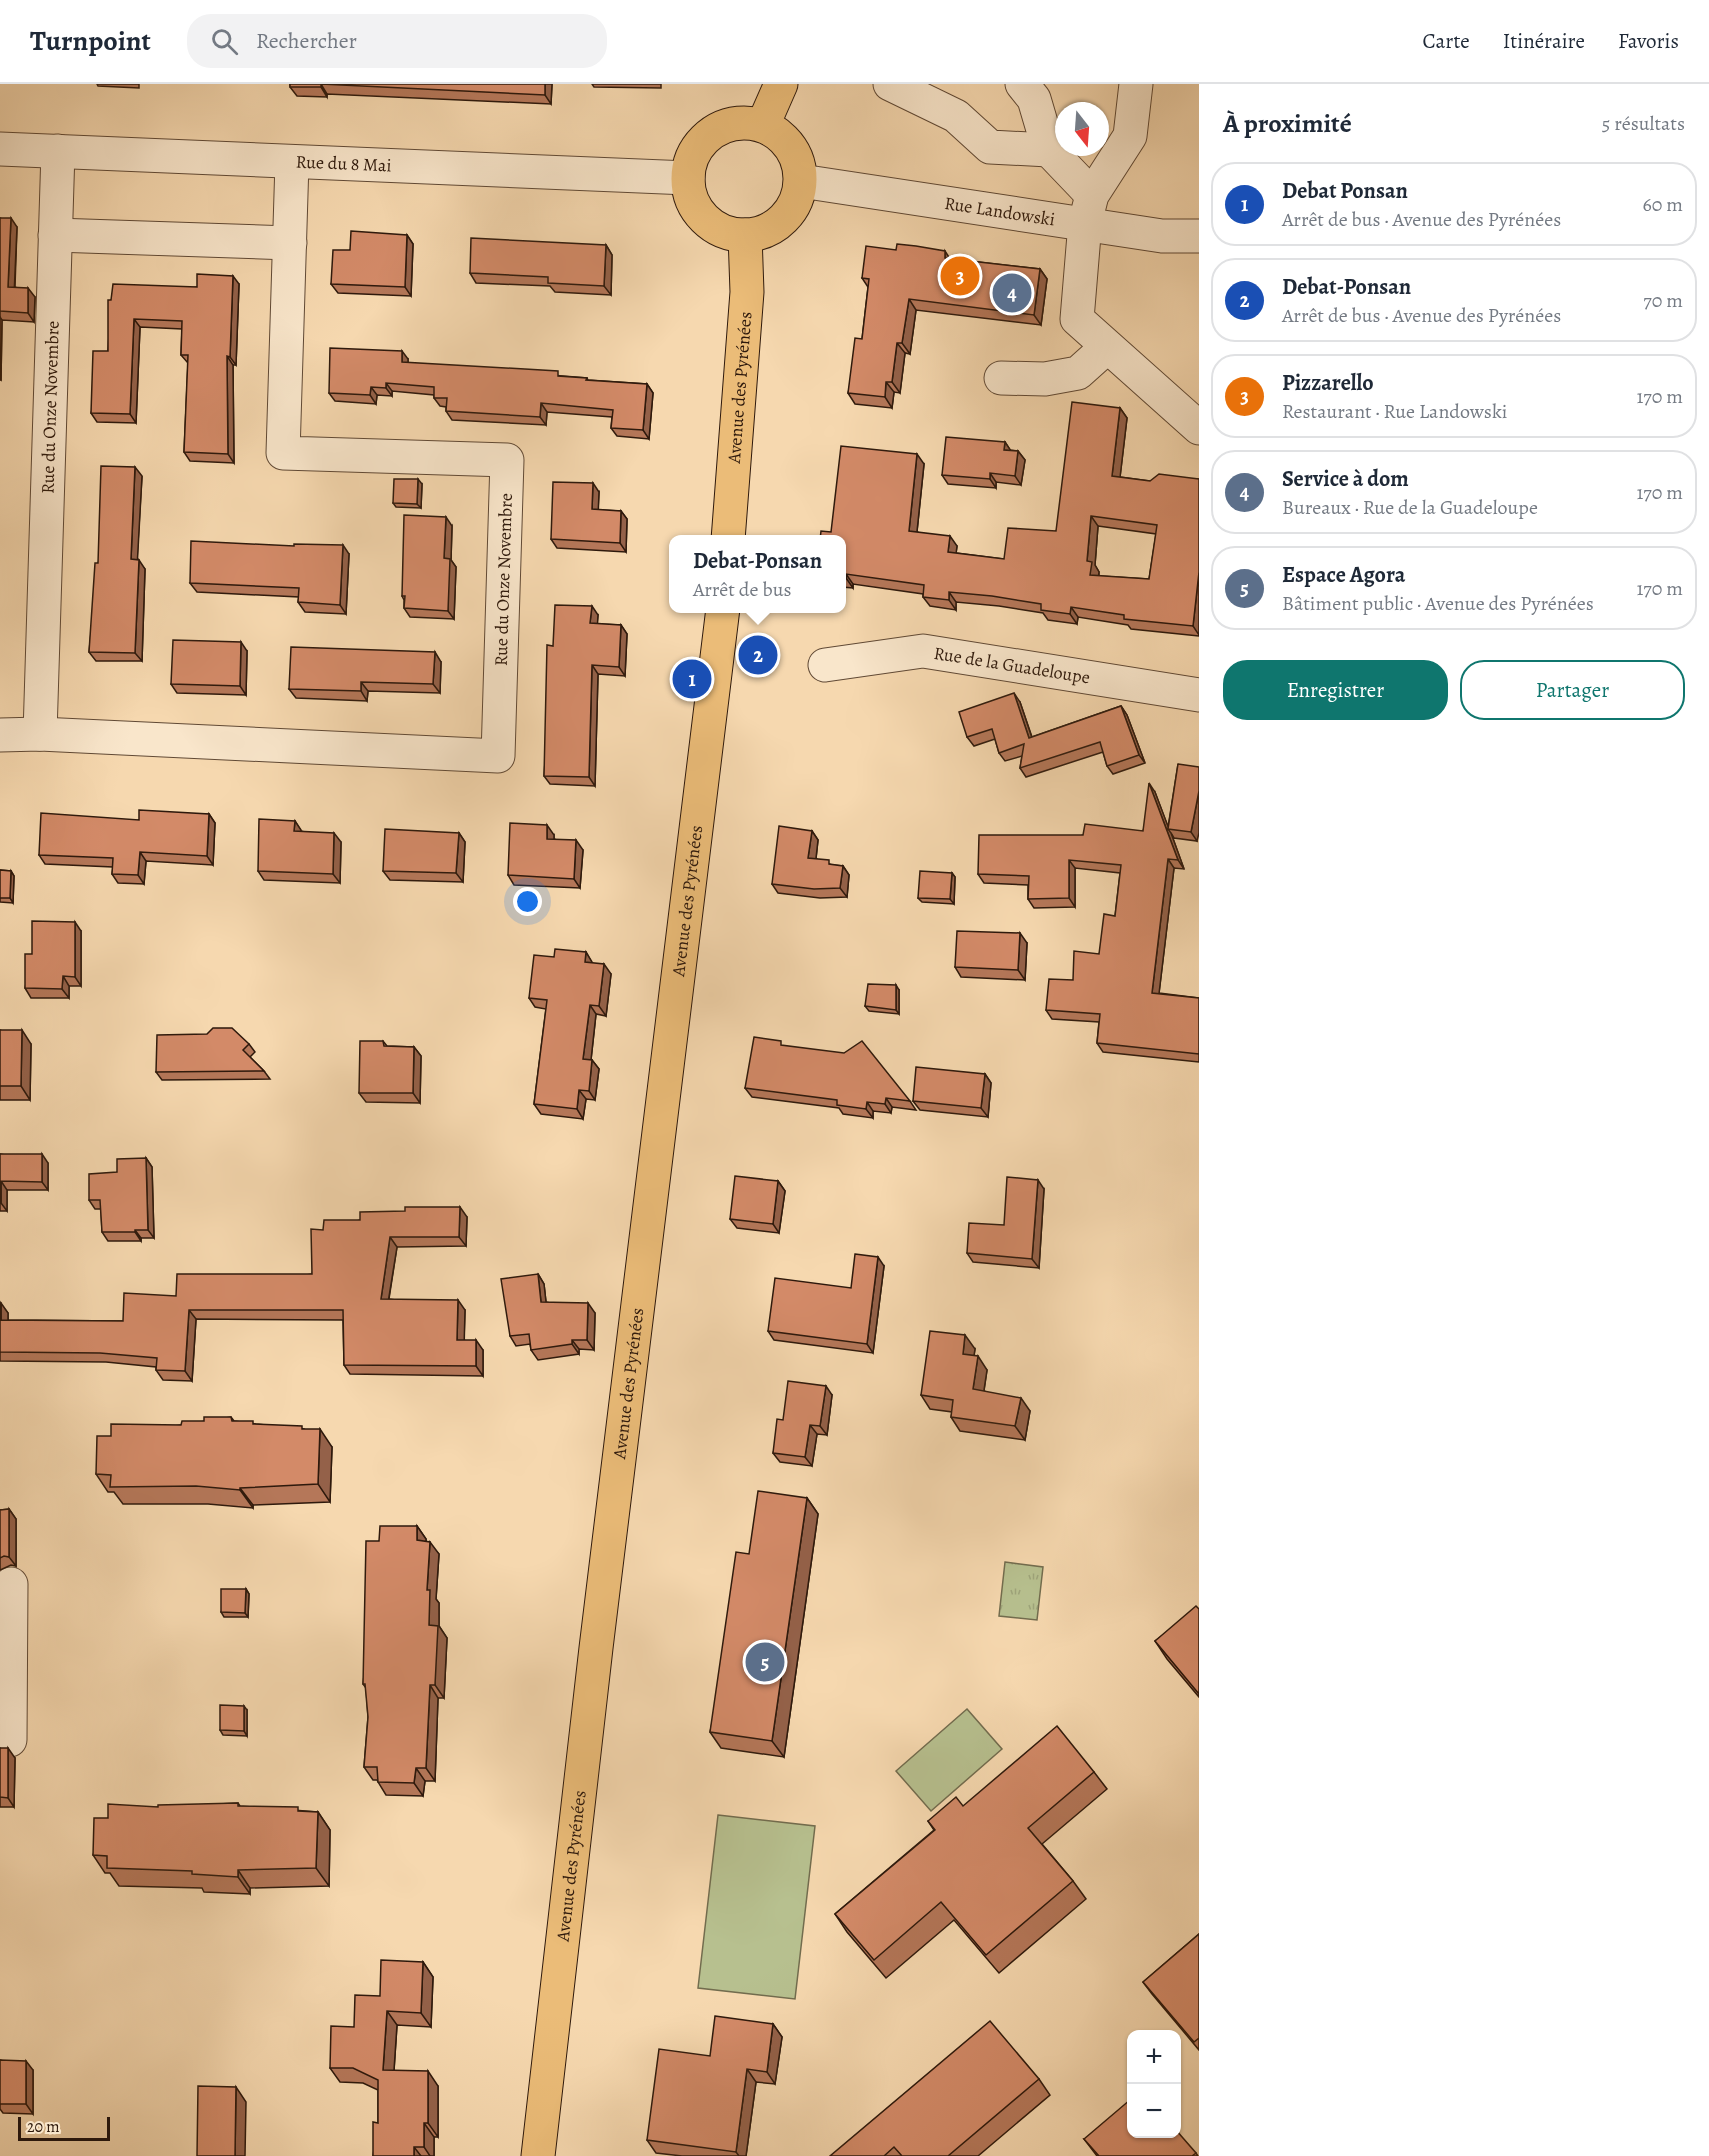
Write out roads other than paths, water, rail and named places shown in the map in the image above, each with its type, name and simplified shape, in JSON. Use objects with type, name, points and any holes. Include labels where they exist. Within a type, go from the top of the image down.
[{"type":"main road","points":[[762,125],[781,84]]},
{"type":"main road","points":[[745,122],[762,125],[779,134],[791,147],[799,163],[801,181],[796,202],[784,219],[766,231],[745,235],[719,229],[698,212],[690,196],[688,178],[691,160],[699,145],[712,133],[728,125],[745,122]]},
{"type":"main road","name":"Avenue des Pyrénées","points":[[728,535],[747,292],[745,235]]},
{"type":"main road","name":"Avenue des Pyrénées","points":[[538,2156],[596,1648],[723,613]]},
{"type":"street","points":[[890,84],[956,116],[990,147],[1049,150]]},
{"type":"street","points":[[1136,84],[1130,136],[1088,209],[1077,320],[1199,428]]},
{"type":"street","points":[[1033,89],[1049,150],[1088,209]]},
{"type":"street","name":"Rue du 8 Mai","points":[[0,149],[688,178]]},
{"type":"street","name":"Rue du Onze Novembre","points":[[40,734],[58,151]]},
{"type":"street","name":"Rue du Onze Novembre","points":[[0,735],[40,734],[498,756],[507,460],[283,453],[292,162]]},
{"type":"street","name":"Rue Landowski","points":[[801,181],[1088,209],[1162,236],[1199,236]]},
{"type":"street","points":[[56,235],[290,243]]},
{"type":"street","points":[[1001,378],[1045,379],[1077,373],[1107,347]]},
{"type":"street","name":"Rue de la Guadeloupe","points":[[825,664],[923,651],[1199,695]]},
{"type":"street","points":[[10,1740],[5,1665],[11,1584]]},
{"type":"place","name":"Pizzarello","points":[[960,276]]},
{"type":"place","name":"Service à dom","points":[[1012,293]]},
{"type":"place","name":"Debat-Ponsan","points":[[758,655]]},
{"type":"place","name":"Debat Ponsan","points":[[692,679]]},
{"type":"place","name":"Espace Agora","points":[[765,1662]]}]
